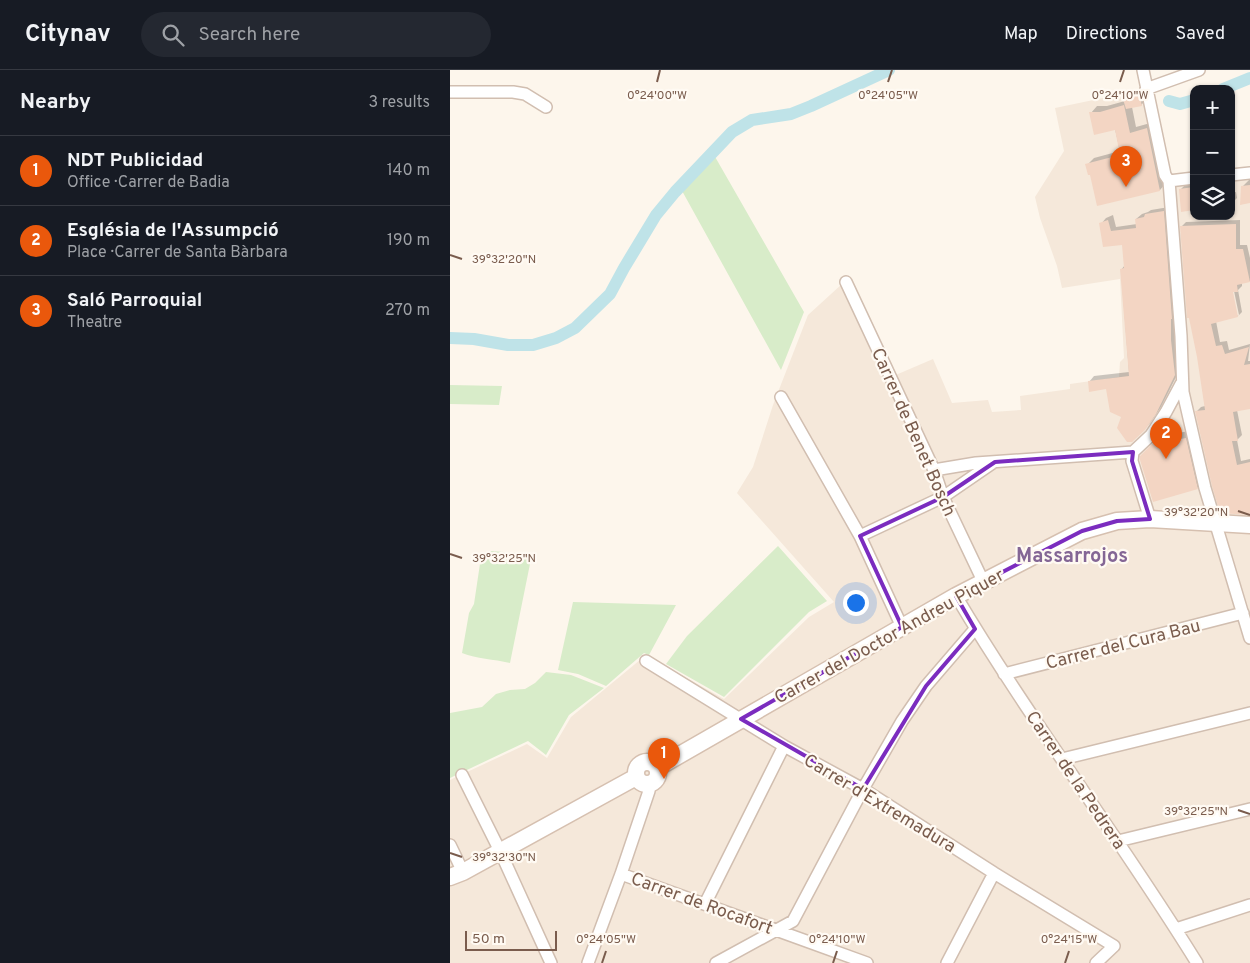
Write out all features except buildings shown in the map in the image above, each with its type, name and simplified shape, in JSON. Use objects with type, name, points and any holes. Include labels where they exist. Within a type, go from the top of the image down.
[{"type":"street","points":[[1143,70],[1165,175],[1169,181],[1182,336],[1181,384],[1205,488],[1250,638]]},
{"type":"street","points":[[1146,89],[1199,70]]},
{"type":"street","points":[[450,92],[512,92],[525,94],[546,107]]},
{"type":"street","points":[[1235,175],[1250,173]]},
{"type":"street","points":[[1169,181],[1190,178]]},
{"type":"street","name":"Carrer de Benet Bosch","points":[[846,282],[934,470],[943,497],[983,581]]},
{"type":"street","points":[[934,470],[976,463],[1133,452],[1151,435],[1181,384]]},
{"type":"street","points":[[781,397],[860,536],[902,627]]},
{"type":"street","points":[[1133,452],[1132,461],[1150,519]]},
{"type":"street","points":[[860,536],[943,497],[995,462]]},
{"type":"street","name":"Carrer del Doctor Andreu Piquer","points":[[642,781],[636,769],[641,763],[648,762],[657,768],[983,581],[1089,529],[1117,521],[1150,519],[1216,524]]},
{"type":"street","points":[[1216,524],[1250,524]]},
{"type":"street","name":"Carrer de la Pedrera","points":[[956,596],[1004,674],[1118,841],[1197,963]]},
{"type":"street","name":"Carrer del Cura Bau","points":[[1004,674],[1243,613]]},
{"type":"street","points":[[716,963],[793,921],[863,789],[902,721],[926,686],[975,629]]},
{"type":"street","name":"Carrer d'Extremadura","points":[[646,661],[784,746],[863,789],[994,873],[1114,946],[1096,963]]},
{"type":"street","points":[[1062,759],[1250,713]]},
{"type":"street","points":[[704,904],[784,746]]},
{"type":"street","points":[[462,775],[500,851],[550,963]]},
{"type":"street","points":[[450,845],[456,875],[500,851],[642,781],[648,791],[621,874],[588,963]]},
{"type":"street","points":[[1118,841],[1250,809]]},
{"type":"street","points":[[946,963],[994,873]]},
{"type":"street","name":"Carrer de Rocafort","points":[[621,874],[776,929],[862,962]]},
{"type":"street","points":[[1176,929],[1250,905]]},
{"type":"highlighted area","points":[[1133,452],[1132,461],[1150,519],[1117,521],[1082,531],[956,596],[975,629],[926,686],[863,789],[741,719],[902,627],[860,536],[943,497],[995,462]]},
{"type":"shaded area","points":[[1146,89],[1165,175],[1190,178],[1190,220],[1235,220],[1235,175],[1250,173],[1250,963],[450,963],[450,780],[527,744],[547,758],[571,717],[646,655],[724,699],[809,617],[834,602],[737,493],[753,467],[773,405],[808,315],[842,284],[891,377],[933,359],[952,403],[988,400],[992,412],[1021,410],[1020,396],[1070,389],[1070,384],[1119,377],[1120,362],[1124,358],[1120,279],[1062,288],[1035,197],[1064,151],[1055,108]]},
{"type":"green space","points":[[714,155],[804,312],[781,370],[681,189]]},
{"type":"green space","points":[[450,385],[502,386],[499,405],[450,404]]},
{"type":"green space","points":[[778,546],[827,601],[809,612],[724,697],[666,664],[687,636]]},
{"type":"green space","points":[[491,551],[532,554],[510,663],[473,657],[462,653],[469,613],[474,604],[481,557],[484,553]]},
{"type":"green space","points":[[573,602],[676,605],[649,655],[644,653],[606,686],[578,674],[558,670]]},
{"type":"green space","points":[[546,672],[571,675],[604,688],[569,715],[546,755],[528,741],[450,778],[450,713],[482,707],[496,694],[510,690],[525,689],[535,683]]},
{"type":"waterway","points":[[450,338],[474,339],[508,345],[533,345],[556,338],[575,328],[610,294],[656,215],[675,192],[732,132],[752,120],[791,114],[889,70]]},
{"type":"waterway","points":[[1233,85],[1250,78]]},
{"type":"waterway","points":[[1169,101],[1180,104],[1190,101]]},
{"type":"place","name":"Saló Parroquial","points":[[1126,187]]},
{"type":"place","name":"Església de l'Assumpció","points":[[1166,459]]},
{"type":"place","name":"NDT Publicidad","points":[[664,779]]},
{"type":"district","name":"Massarrojos","points":[[1072,555]]}]
